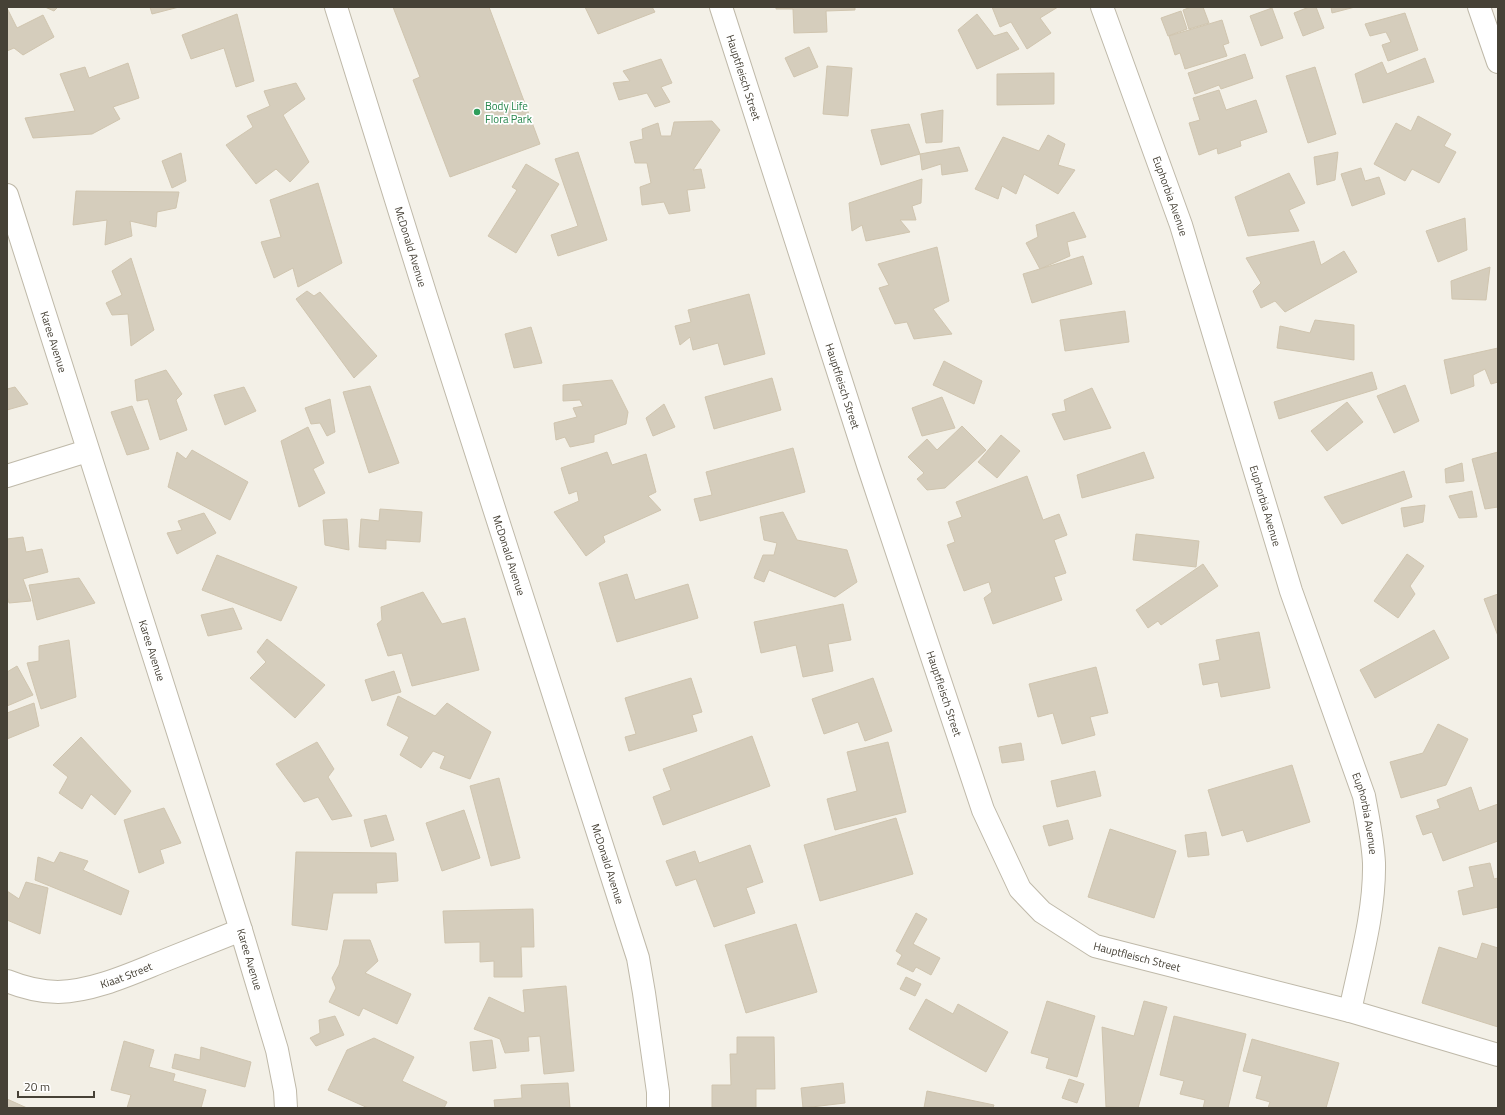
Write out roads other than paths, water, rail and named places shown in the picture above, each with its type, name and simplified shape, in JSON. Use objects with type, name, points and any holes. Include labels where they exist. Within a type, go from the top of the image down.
[{"type":"street","name":"McDonald Avenue","points":[[336,7],[426,296],[638,958],[656,1077],[658,1108]]},
{"type":"street","name":"Hauptfleisch Street","points":[[721,7],[866,461],[981,802],[1020,889],[1042,912],[1095,946],[1350,1011],[1498,1055]]},
{"type":"street","name":"Euphorbia Avenue","points":[[1102,7],[1181,225],[1291,591],[1364,796],[1370,828],[1374,863],[1370,918],[1350,1011]]},
{"type":"street","points":[[1480,7],[1498,62]]},
{"type":"street","name":"Karee Avenue","points":[[7,195],[87,451],[241,930],[277,1050],[285,1091],[286,1108]]},
{"type":"street","points":[[7,476],[87,451]]},
{"type":"street","name":"Kiaat Street","points":[[7,981],[19,986],[41,990],[56,992],[69,991],[121,978],[241,930]]},
{"type":"place","name":"Body Life Flora Park","points":[[477,112]]}]
